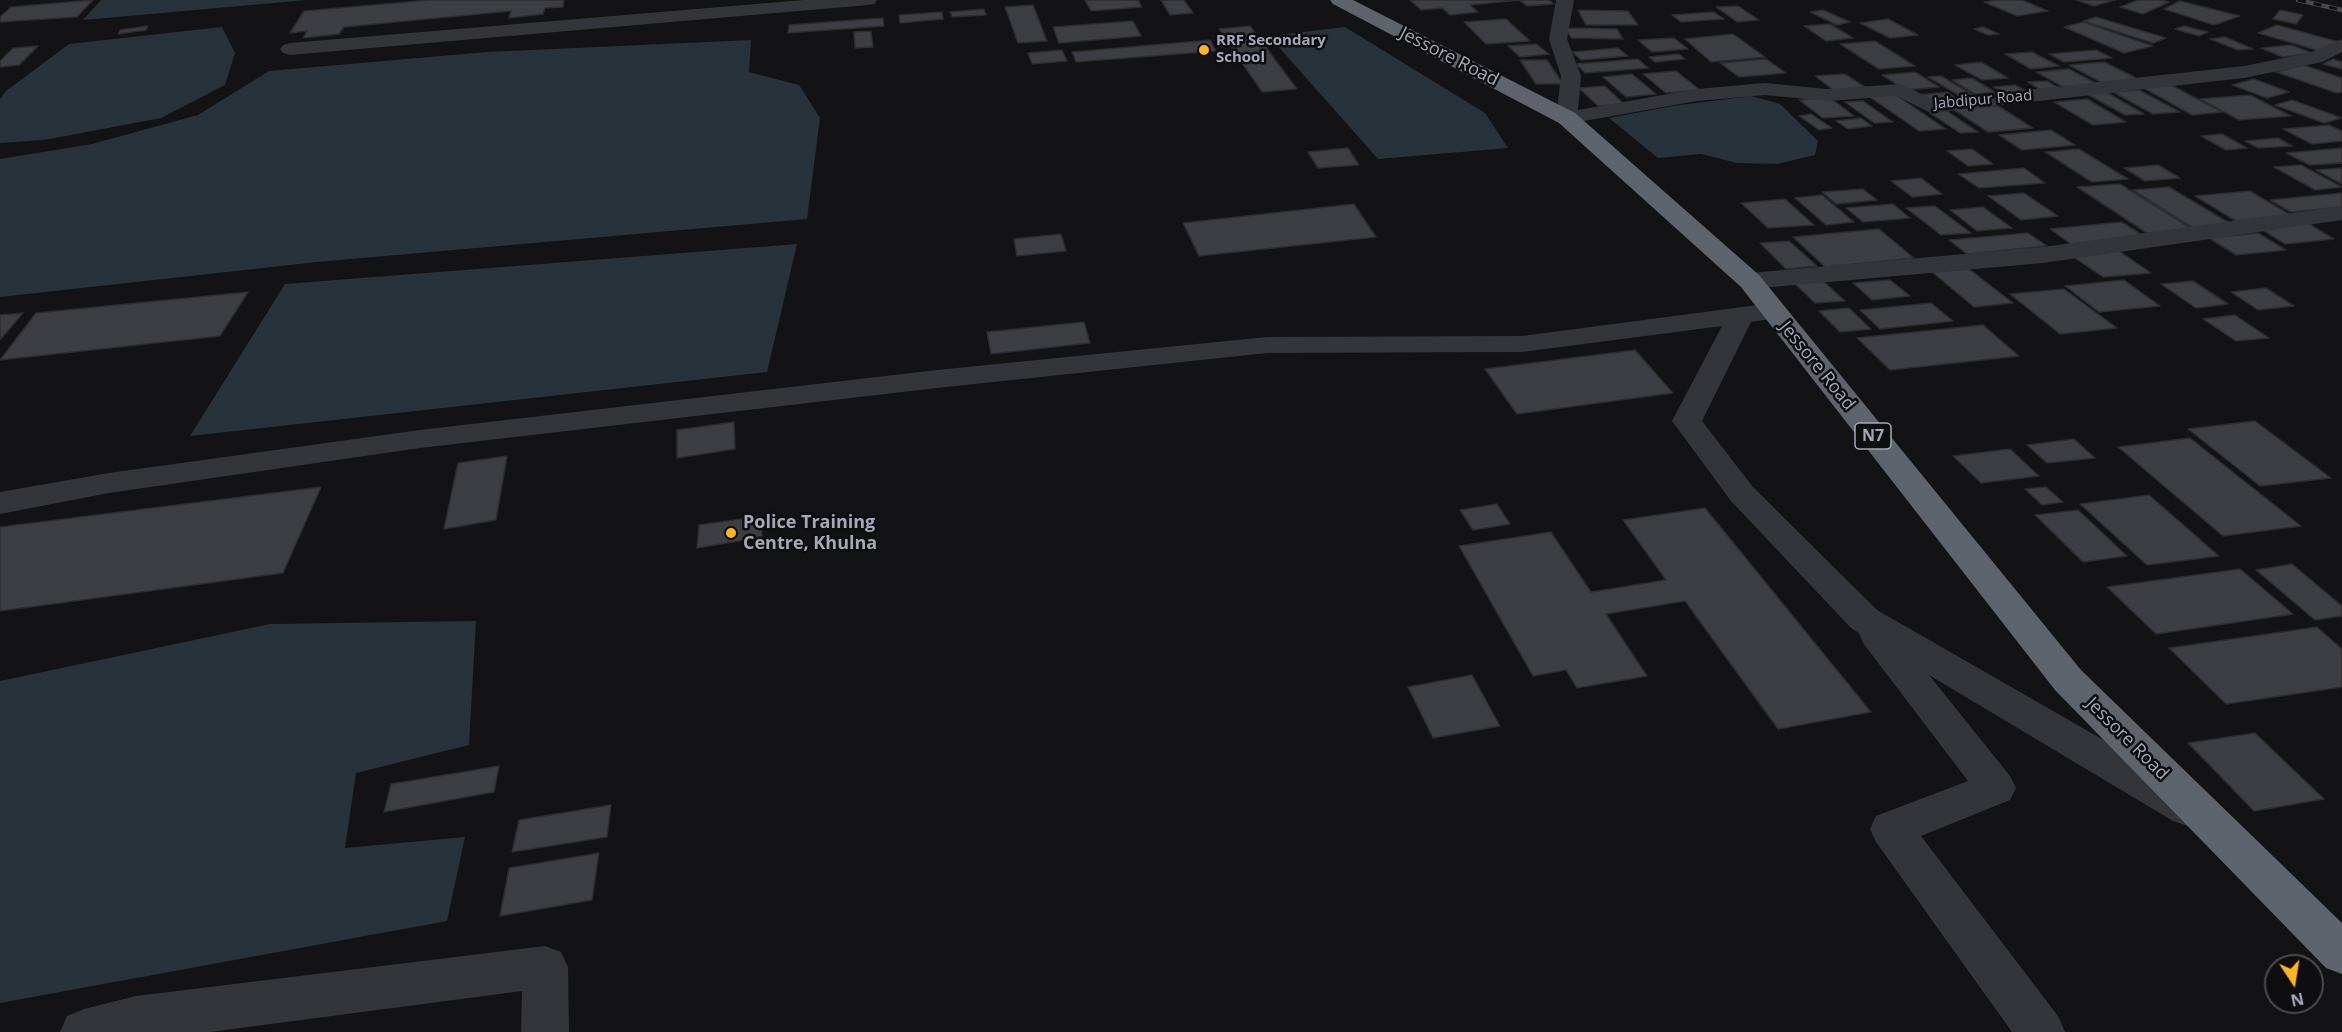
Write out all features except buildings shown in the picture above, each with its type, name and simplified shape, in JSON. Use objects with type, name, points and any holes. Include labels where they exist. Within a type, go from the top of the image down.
[{"type":"highway","name":"Jessore Road","points":[[1339,0],[1567,118],[1750,281],[1757,313],[2068,680],[2342,953]]},
{"type":"street","points":[[290,49],[868,0]]},
{"type":"street","points":[[1565,0],[1558,39],[1571,76],[1567,118]]},
{"type":"street","name":"Jabdipur Road","points":[[1567,118],[1696,95],[1765,89],[1827,95],[1901,90],[1931,107],[2244,72],[2315,58],[2342,45]]},
{"type":"street","points":[[1750,281],[2043,255],[2342,213]]},
{"type":"street","points":[[0,502],[109,483],[420,438],[937,379],[1267,345],[1522,344],[1757,313]]},
{"type":"street","points":[[1757,313],[1687,421],[1742,494],[1864,619],[1996,788],[1891,829],[2041,1032]]},
{"type":"street","points":[[1864,619],[2211,823]]},
{"type":"street","points":[[84,1032],[136,1019],[545,967],[545,1032]]},
{"type":"shaded area","points":[[101,0],[307,0],[83,20]]},
{"type":"shaded area","points":[[222,27],[235,53],[225,85],[161,118],[44,140],[0,143],[0,99],[6,91],[69,44]]},
{"type":"shaded area","points":[[1345,27],[1485,113],[1508,148],[1378,159],[1269,36]]},
{"type":"shaded area","points":[[751,40],[749,72],[799,85],[820,118],[807,219],[317,262],[0,297],[0,159],[92,144],[198,115],[269,71],[487,52]]},
{"type":"shaded area","points":[[1751,96],[1780,104],[1818,141],[1815,155],[1777,164],[1737,163],[1701,154],[1658,158],[1609,118],[1673,106]]},
{"type":"shaded area","points":[[797,244],[767,372],[190,436],[285,284]]},
{"type":"shaded area","points":[[476,621],[469,745],[356,773],[345,848],[465,837],[447,921],[0,1003],[0,681],[270,624]]},
{"type":"railway","points":[[2298,0],[2342,10]]},
{"type":"place","name":"RRF Secondary School","points":[[1204,50]]},
{"type":"place","name":"Police Training Centre, Khulna","points":[[731,533]]}]
